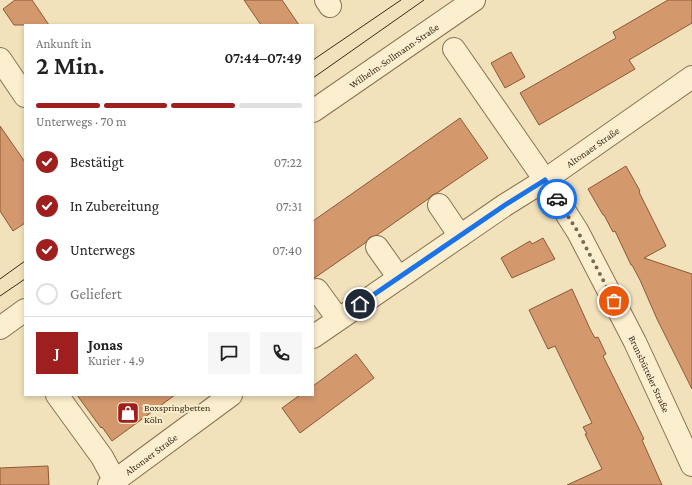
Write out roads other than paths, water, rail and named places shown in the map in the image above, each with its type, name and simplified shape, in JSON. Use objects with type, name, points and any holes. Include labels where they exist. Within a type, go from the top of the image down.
[{"type":"street","name":"Wilhelm-Sollmann-Straße","points":[[314,110],[474,0]]},
{"type":"street","name":"Brunsbütteler Straße","points":[[454,50],[545,180],[578,232],[635,342],[692,465]]},
{"type":"street","points":[[0,59],[24,95]]},
{"type":"street","name":"Altonaer Straße","points":[[314,336],[505,205],[545,180],[692,77]]},
{"type":"street","points":[[439,205],[460,236]]},
{"type":"street","points":[[377,247],[399,278]]},
{"type":"street","points":[[317,290],[338,319]]},
{"type":"street","points":[[0,328],[24,311]]},
{"type":"street","points":[[58,396],[102,456],[114,484]]},
{"type":"street","name":"Altonaer Straße","points":[[114,484],[230,396]]},
{"type":"tram line","points":[[314,59],[401,0]]},
{"type":"tram line","points":[[314,77],[424,0]]},
{"type":"tram line","points":[[0,279],[24,262]]},
{"type":"tram line","points":[[0,296],[24,280]]},
{"type":"place","name":"Boxspringbetten Köln","points":[[128,413]]}]
